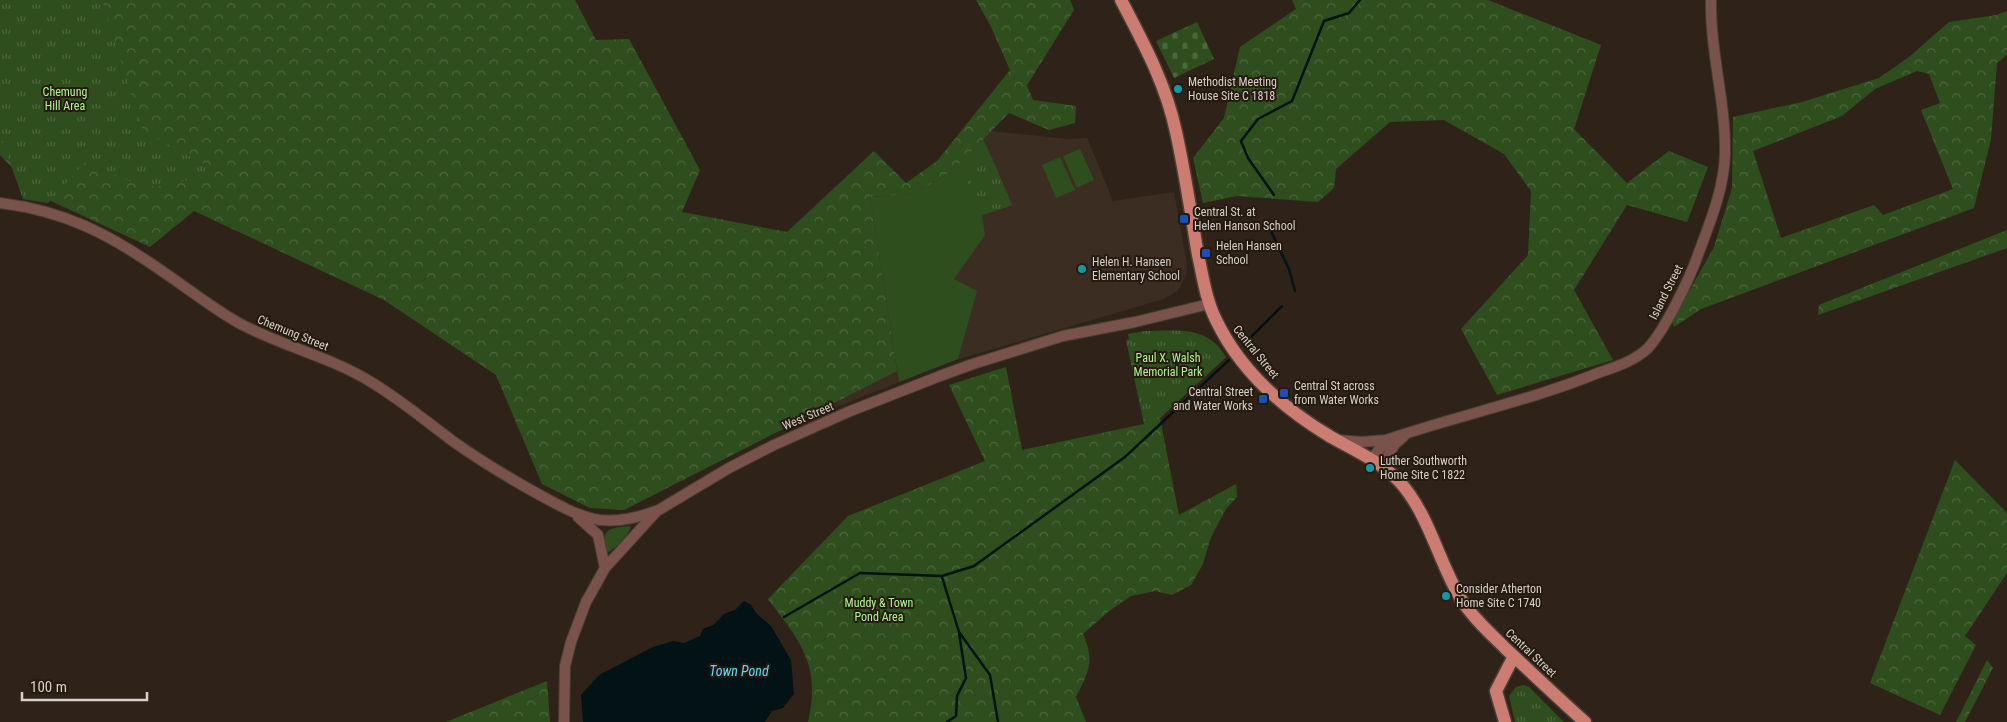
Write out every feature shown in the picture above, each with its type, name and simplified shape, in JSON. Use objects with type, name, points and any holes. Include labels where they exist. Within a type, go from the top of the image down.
[{"type":"main road","name":"Central Street","points":[[1121,0],[1151,58],[1170,107],[1209,304],[1225,338],[1260,381],[1290,409],[1335,439],[1377,463],[1396,478],[1412,497],[1454,586],[1470,612],[1585,722]]},
{"type":"main road","points":[[1505,722],[1496,691],[1514,656]]},
{"type":"street","name":"Island Street","points":[[1335,439],[1361,442],[1386,440],[1581,380],[1633,358],[1643,352],[1653,342],[1663,328],[1696,262],[1716,208],[1723,175],[1725,154],[1724,119],[1712,36],[1710,0]]},
{"type":"street","name":"Chemung Street","points":[[0,203],[46,211],[104,234],[236,321],[260,333],[330,361],[371,382],[484,462],[567,509],[587,523],[598,535],[605,568]]},
{"type":"street","name":"West Street","points":[[564,722],[564,684],[568,654],[586,602],[605,568],[657,510],[774,445],[848,412],[940,376],[1063,336],[1136,322],[1209,304]]},
{"type":"street","name":"Island Street","points":[[1377,463],[1395,444],[1413,431]]},
{"type":"street","points":[[1377,463],[1386,440]]},
{"type":"street","name":"Chemung Street","points":[[567,509],[591,518],[607,520],[628,519],[657,510]]},
{"type":"shaded area","points":[[991,131],[1068,139],[1087,138],[1113,201],[1174,192],[1187,265],[1186,275],[1182,283],[1177,291],[1164,299],[952,361],[827,411],[772,268]]},
{"type":"green space","points":[[0,0],[575,0],[596,40],[629,39],[700,170],[682,212],[787,232],[874,151],[906,183],[937,161],[1010,70],[991,27],[976,0],[1070,0],[1074,10],[1027,85],[1033,100],[1076,106],[1075,123],[1049,130],[1009,113],[951,172],[913,194],[870,197],[897,371],[624,510],[590,508],[542,484],[496,375],[384,300],[194,211],[150,247],[38,195],[0,155]]},
{"type":"green space","name":"Chemung Hill Area","points":[[0,0],[102,0],[143,131],[215,170],[173,184],[150,186],[131,182],[87,160],[48,203],[23,199],[0,134]]},
{"type":"green space","points":[[1292,0],[1488,0],[1601,45],[1574,129],[1627,183],[1669,151],[1708,167],[1687,222],[1627,205],[1574,290],[1613,360],[1497,395],[1461,329],[1528,255],[1531,191],[1504,154],[1444,120],[1390,122],[1336,169],[1334,188],[1318,202],[1237,196],[1203,203],[1193,158],[1224,118],[1240,47],[1296,9]]},
{"type":"green space","points":[[2007,11],[2007,55],[1997,63],[1991,139],[1974,208],[1701,309],[1674,327],[1672,322],[1714,247],[1732,188],[1733,117],[1802,102],[1879,78],[1909,57],[1949,22],[1997,15]],"holes":[[[1917,71],[1929,74],[1940,103],[1921,110],[1953,189],[1883,215],[1874,205],[1781,238],[1753,151],[1842,116],[1875,89]]]},
{"type":"green space","points":[[1197,22],[1214,59],[1174,78],[1156,41]]},
{"type":"green space","points":[[983,139],[993,160],[970,169],[993,212],[982,215],[985,235],[954,279],[977,291],[958,359],[899,382],[870,197],[913,194],[951,172]]},
{"type":"green space","points":[[1080,149],[1094,180],[1077,188],[1063,156]]},
{"type":"green space","points":[[1060,157],[1075,190],[1056,198],[1042,165]]},
{"type":"green space","points":[[993,160],[1012,205],[993,212],[987,198],[973,196],[967,182],[974,179],[970,169]]},
{"type":"green space","points":[[2007,230],[2007,248],[1818,315],[1819,305]]},
{"type":"green space","name":"Paul X. Walsh Memorial Park","points":[[1145,331],[1180,331],[1201,335],[1210,339],[1226,357],[1147,429],[1128,334]]},
{"type":"green space","name":"Muddy & Town Pond Area","points":[[1154,333],[1225,358],[1160,418],[1179,515],[1236,484],[1237,497],[1226,509],[1211,537],[1203,564],[1191,585],[1172,595],[1155,591],[1131,596],[1109,611],[1083,634],[1089,652],[1089,666],[1076,697],[1086,722],[808,722],[812,684],[810,669],[799,642],[768,599],[848,516],[985,461],[949,385],[1006,367],[1022,450],[1144,424],[1126,340]]},
{"type":"green space","points":[[1955,460],[2007,513],[2007,573],[1965,636],[1976,645],[1940,715],[1870,683]]},
{"type":"green space","points":[[627,526],[631,527],[625,538],[612,550],[606,551],[605,538],[608,531]]},
{"type":"green space","points":[[1987,660],[1993,668],[1965,722],[1956,722]]},
{"type":"green space","points":[[547,681],[550,722],[446,722]]},
{"type":"green space","points":[[1523,685],[1529,687],[1564,722],[1515,722],[1509,696],[1516,687]]},
{"type":"water","name":"Town Pond","points":[[744,601],[751,605],[756,613],[771,626],[791,660],[794,694],[783,708],[772,711],[765,722],[583,722],[581,695],[599,675],[653,647],[673,641],[684,643],[700,636],[703,629],[713,625],[724,614],[735,610]]},
{"type":"waterway","points":[[1274,195],[1248,158],[1241,141],[1258,119],[1292,101],[1324,21],[1349,13],[1360,0]]},
{"type":"waterway","points":[[1270,229],[1289,269],[1295,291]]},
{"type":"waterway","points":[[1244,344],[1282,306]]},
{"type":"waterway","points":[[784,617],[860,573],[942,576],[974,566],[1125,457],[1229,360]]},
{"type":"waterway","points":[[942,577],[959,632],[990,675],[998,722]]},
{"type":"waterway","points":[[947,722],[956,716],[957,696],[966,678],[959,633]]},
{"type":"place","name":"Methodist Meeting House Site C 1818","points":[[1178,89]]},
{"type":"place","name":"Central St. at Helen Hanson School","points":[[1184,219]]},
{"type":"place","name":"Helen Hansen School","points":[[1206,253]]},
{"type":"place","name":"Helen H. Hansen Elementary School","points":[[1082,269]]},
{"type":"place","name":"Central St across from Water Works","points":[[1284,393]]},
{"type":"place","name":"Central Street and Water Works","points":[[1263,399]]},
{"type":"place","name":"Luther Southworth Home Site C 1822","points":[[1370,468]]},
{"type":"place","name":"Consider Atherton Home Site C 1740","points":[[1446,596]]}]
